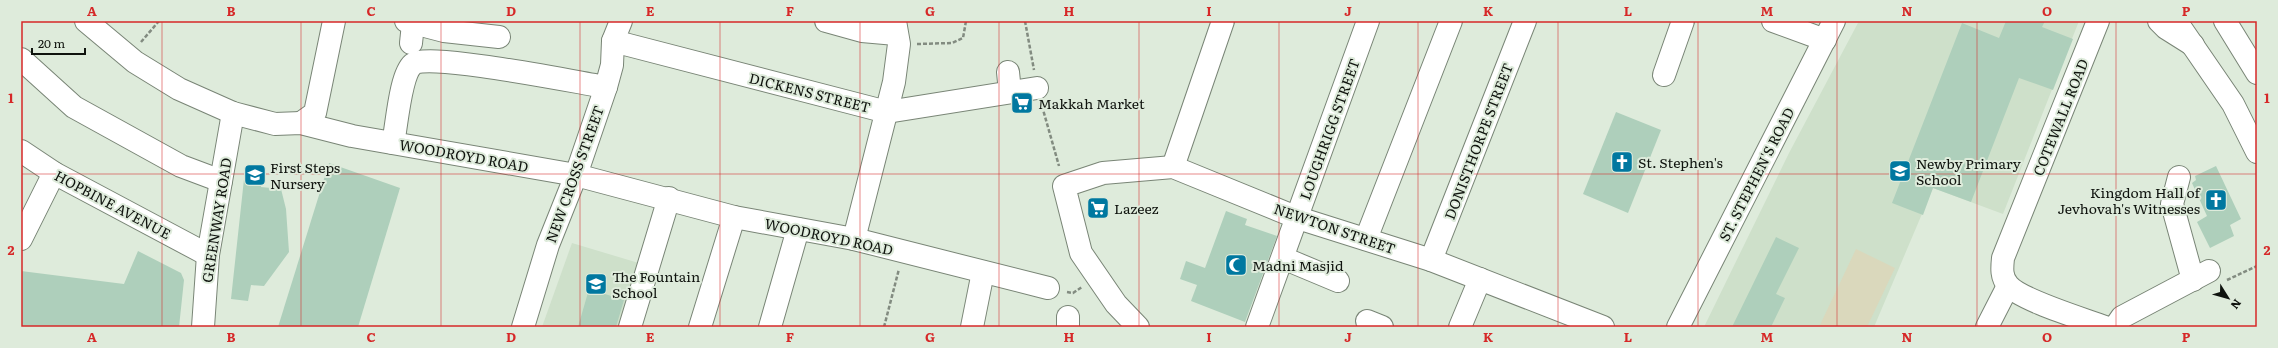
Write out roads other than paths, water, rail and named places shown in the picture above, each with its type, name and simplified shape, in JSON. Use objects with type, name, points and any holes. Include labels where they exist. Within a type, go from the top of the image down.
[{"type":"street","points":[[86,21],[134,62],[179,89],[233,113],[275,124],[301,124],[315,113],[334,21]]},
{"type":"street","name":"NEW CROSS STREET","points":[[523,327],[548,245],[576,175],[606,87],[612,64],[609,31],[621,21]]},
{"type":"street","points":[[826,21],[862,31],[897,33],[894,82],[854,239]]},
{"type":"street","points":[[1173,167],[1223,21]]},
{"type":"street","name":"LOUGHRIGG STREET","points":[[1257,327],[1298,218],[1368,21]]},
{"type":"street","points":[[1366,240],[1451,21]]},
{"type":"street","name":"DONISTHORPE STREET","points":[[1431,260],[1525,21]]},
{"type":"street","points":[[1664,75],[1683,21]]},
{"type":"street","points":[[1773,21],[1830,30]]},
{"type":"street","name":"COTEWALL ROAD","points":[[2008,286],[2002,274],[2003,258],[2098,21]]},
{"type":"street","points":[[2159,21],[2166,28],[2193,45]]},
{"type":"street","points":[[2176,21],[2233,104],[2257,152]]},
{"type":"street","points":[[2225,21],[2257,73]]},
{"type":"street","points":[[410,29],[464,27],[500,37]]},
{"type":"street","name":"ST. STEPHEN'S ROAD","points":[[1678,327],[1830,30]]},
{"type":"street","name":"DICKENS STREET","points":[[609,31],[656,53],[887,112],[1009,82],[1037,88]]},
{"type":"street","points":[[21,60],[74,107],[181,166],[221,181]]},
{"type":"street","points":[[393,143],[406,74],[414,63],[422,61],[453,62],[606,87]]},
{"type":"street","name":"GREENWAY ROAD","points":[[203,327],[208,255],[233,113]]},
{"type":"street","name":"WOODROYD ROAD","points":[[301,124],[352,136],[576,175],[734,216],[854,239],[1048,288]]},
{"type":"street","name":"HOPBINE AVENUE","points":[[21,151],[54,173],[208,255]]},
{"type":"street","name":"NEWTON STREET","points":[[1138,327],[1116,304],[1081,253],[1064,186],[1103,173],[1173,167],[1298,218],[1431,260],[1603,327]]},
{"type":"street","points":[[21,239],[54,173]]},
{"type":"street","points":[[2115,327],[2122,317],[2201,276],[2172,204],[2179,177]]},
{"type":"street","points":[[630,327],[668,198]]},
{"type":"street","points":[[700,327],[734,216]]},
{"type":"street","points":[[770,327],[798,229]]},
{"type":"street","points":[[1283,258],[1338,281]]},
{"type":"street","points":[[972,327],[983,272]]},
{"type":"street","points":[[1460,327],[1480,279]]},
{"type":"street","points":[[1987,327],[2008,286],[2027,297],[2105,327]]},
{"type":"place","name":"Makkah Market","points":[[1022,103]]},
{"type":"place","name":"St. Stephen's","points":[[1622,162]]},
{"type":"place","name":"Newby Primary School","points":[[1900,171]]},
{"type":"place","name":"First Steps Nursery","points":[[255,175]]},
{"type":"place","name":"Kingdom Hall of Jevhovah's Witnesses","points":[[2216,200]]},
{"type":"place","name":"Lazeez","points":[[1098,208]]},
{"type":"place","name":"Madni Masjid","points":[[1236,265]]},
{"type":"place","name":"The Fountain School","points":[[596,284]]}]
